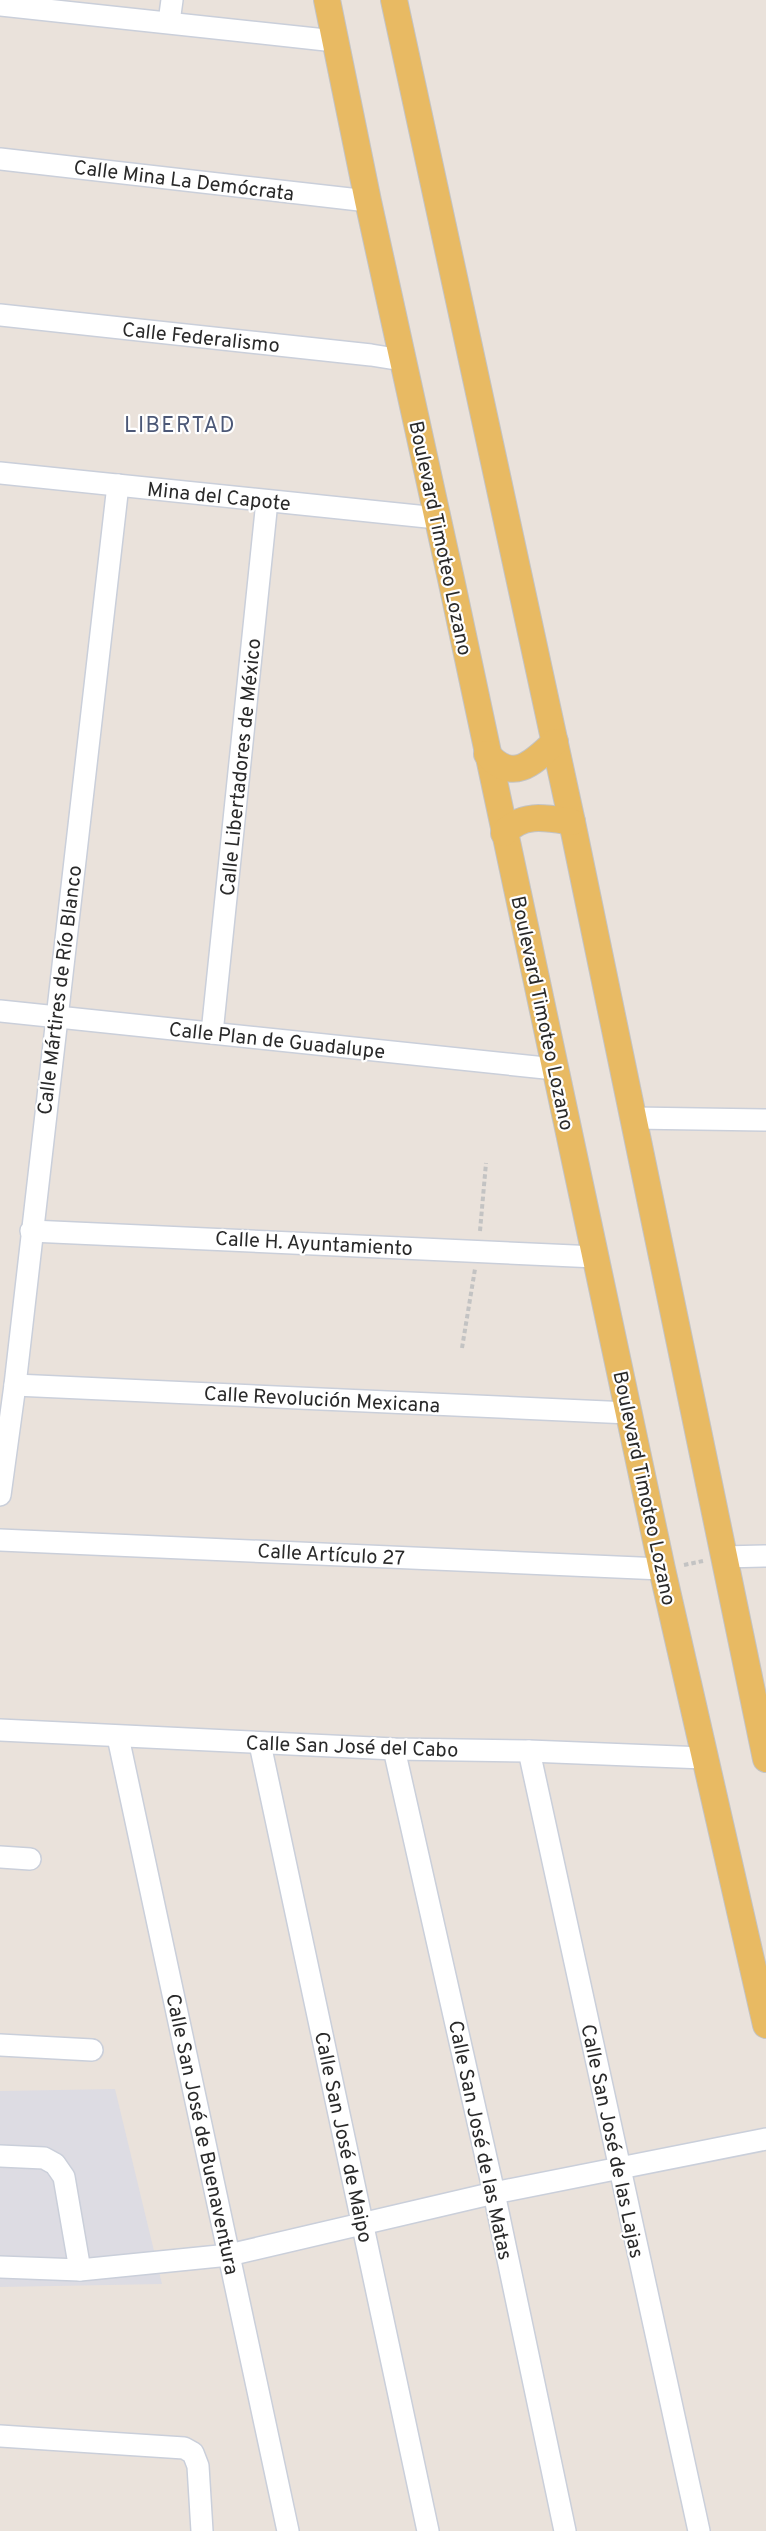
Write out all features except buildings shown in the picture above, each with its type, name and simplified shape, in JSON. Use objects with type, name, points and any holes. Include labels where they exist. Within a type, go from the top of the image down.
[{"type":"main road","name":"Boulevard Timoteo Lozano","points":[[327,0],[368,201],[662,1569],[766,2025]]},
{"type":"main road","points":[[394,0],[572,822],[723,1557],[760,1701],[766,1759]]},
{"type":"main road","points":[[487,754],[496,764],[509,769],[521,768],[539,757],[555,742]]},
{"type":"main road","points":[[504,833],[532,817],[572,822]]},
{"type":"street","points":[[170,22],[172,0]]},
{"type":"street","points":[[12,4],[335,41]]},
{"type":"street","name":"Calle Mina La Demócrata","points":[[0,159],[368,201]]},
{"type":"street","name":"Calle Federalismo","points":[[0,315],[402,360]]},
{"type":"street","name":"Mina del Capote","points":[[0,473],[437,518]]},
{"type":"street","name":"Calle Mártires de Río Blanco","points":[[0,1495],[15,1385],[118,485]]},
{"type":"street","name":"Calle Libertadores de México","points":[[212,1033],[267,501]]},
{"type":"street","name":"Calle Plan de Guadalupe","points":[[0,1011],[555,1069]]},
{"type":"street","points":[[633,1118],[766,1120]]},
{"type":"street","name":"Calle H. Ayuntamiento","points":[[31,1231],[596,1257]]},
{"type":"street","name":"Calle Revolución Mexicana","points":[[15,1385],[629,1413]]},
{"type":"street","name":"Calle Artículo 27","points":[[0,1540],[662,1569]]},
{"type":"street","points":[[723,1557],[766,1556]]},
{"type":"street","name":"Calle San José del Cabo","points":[[0,1730],[260,1744],[704,1758]]},
{"type":"street","name":"Calle San José de Buenaventura","points":[[118,1737],[288,2531]]},
{"type":"street","name":"Calle San José de Maipo","points":[[260,1744],[428,2531]]},
{"type":"street","name":"Calle San José de las Matas","points":[[394,1749],[494,2193],[565,2531]]},
{"type":"street","name":"Calle San José de las Lajas","points":[[529,1751],[699,2531]]},
{"type":"street","points":[[0,1857],[30,1859]]},
{"type":"street","points":[[0,2045],[92,2050]]},
{"type":"street","points":[[0,2267],[80,2270],[229,2255],[494,2193],[766,2139]]},
{"type":"street","points":[[0,2156],[44,2158],[55,2164],[64,2177],[80,2270]]},
{"type":"street","points":[[0,2436],[184,2448],[193,2453],[198,2466],[202,2531]]},
{"type":"path","points":[[662,1569],[723,1557]]},
{"type":"shaded area","points":[[115,2089],[162,2284],[0,2287],[0,2091]]},
{"type":"district","name":"LIBERTAD","points":[[180,424]]}]
